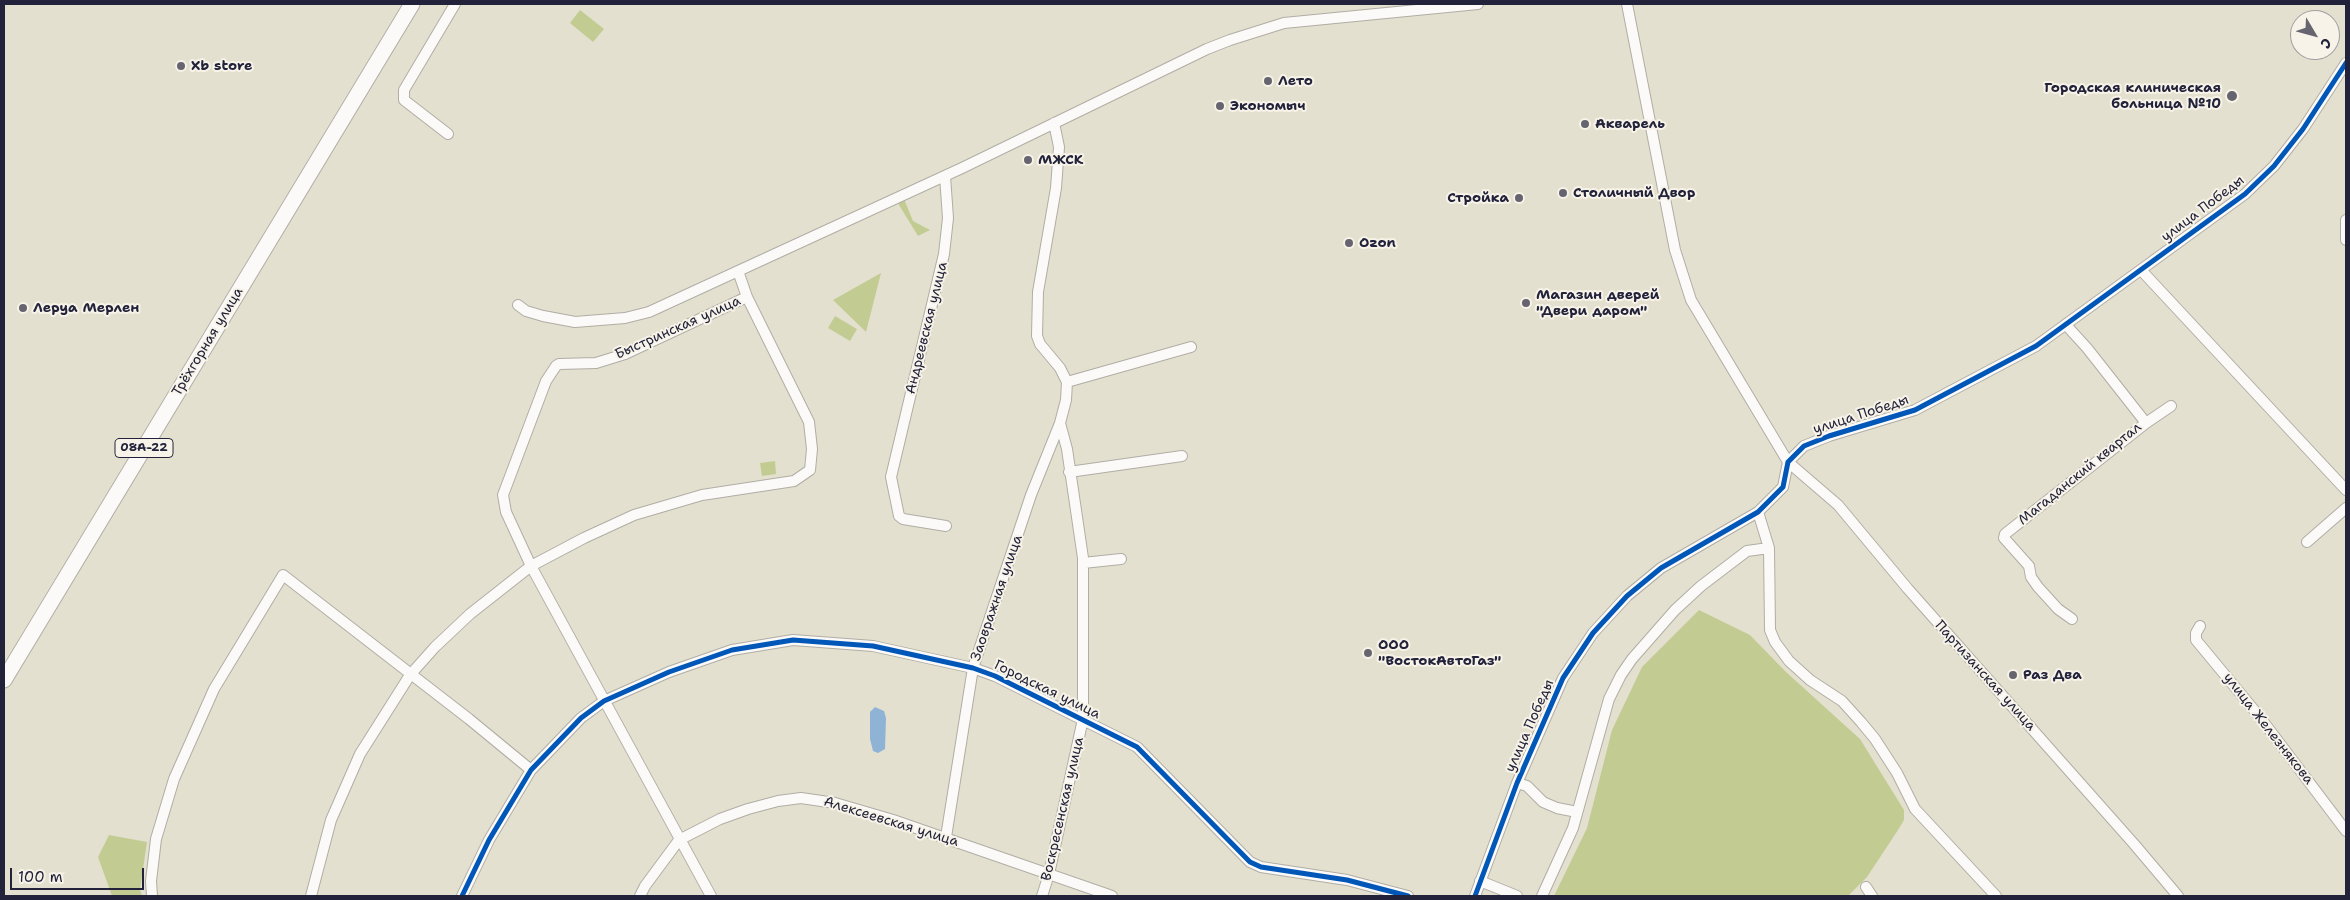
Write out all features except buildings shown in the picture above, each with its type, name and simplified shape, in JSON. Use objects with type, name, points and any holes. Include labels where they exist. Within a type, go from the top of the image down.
[{"type":"highway","name":"Трёхгорная улица","points":[[4,680],[412,4]]},
{"type":"street","points":[[448,134],[404,100],[404,90],[455,4]]},
{"type":"street","points":[[518,305],[543,316],[575,322],[625,318],[665,306],[945,176],[1207,49],[1284,23],[1478,4]]},
{"type":"street","name":"Партизанская улица","points":[[1626,4],[1675,250],[1691,300],[1788,462],[1838,506],[1908,589],[2128,836],[2178,896]]},
{"type":"street","name":"улица Победы","points":[[1475,896],[1517,783],[1563,678],[1592,633],[1627,596],[1661,568],[1758,512],[1782,487],[1788,462],[1804,446],[1829,436],[1915,410],[2036,346],[2244,194],[2274,166],[2303,129],[2346,64]]},
{"type":"street","points":[[1054,124],[1059,147],[1056,188],[1038,292],[1037,336],[1040,344],[1060,368],[1067,382],[1060,423]]},
{"type":"street","name":"Андреевская улица","points":[[945,176],[948,218],[944,254],[891,477],[899,516],[903,519],[946,526]]},
{"type":"street","points":[[2346,220],[2346,240]]},
{"type":"street","points":[[2141,270],[2346,490]]},
{"type":"street","points":[[311,896],[332,820],[360,754],[410,675],[435,647],[470,614],[531,566],[584,538],[634,515],[702,495],[784,483],[798,479],[810,470],[812,449],[810,422],[747,297],[738,271]]},
{"type":"street","name":"Быстринская улица","points":[[711,896],[531,566],[506,512],[503,495],[546,381],[559,364],[596,363],[625,354],[747,297]]},
{"type":"street","name":"Магаданский квартал","points":[[2066,325],[2087,348],[2146,423],[2005,534],[2004,538],[2029,566],[2031,578],[2038,587],[2058,609],[2072,619]]},
{"type":"street","points":[[1067,382],[1191,347]]},
{"type":"street","points":[[2146,423],[2170,406]]},
{"type":"street","name":"Воскресенская улица","points":[[1042,896],[1049,874],[1083,719],[1083,568],[1060,423]]},
{"type":"street","name":"Заовражная улица","points":[[946,837],[973,668],[1032,495],[1060,423]]},
{"type":"street","points":[[1069,472],[1182,456]]},
{"type":"street","points":[[2307,542],[2346,508]]},
{"type":"street","points":[[1758,512],[1769,548],[1770,630],[1775,642],[1789,662],[1810,680],[1842,702],[1866,728],[1897,773],[1914,809],[1996,896]]},
{"type":"street","points":[[1542,896],[1573,828],[1609,699],[1621,675],[1632,659],[1700,586],[1747,551],[1769,548]]},
{"type":"street","points":[[1083,568],[1121,559]]},
{"type":"street","points":[[152,896],[151,881],[156,839],[174,779],[214,689],[283,575],[410,675],[470,719],[531,770]]},
{"type":"street","name":"улица Железнякова","points":[[2200,626],[2196,633],[2196,640],[2260,716],[2346,831]]},
{"type":"street","name":"Городская улица","points":[[462,896],[497,826],[531,770],[575,723],[604,701],[669,672],[732,650],[793,640],[873,646],[973,668],[995,676],[1137,747],[1250,862],[1261,867],[1347,880],[1408,896]]},
{"type":"street","points":[[1517,783],[1527,786],[1543,802],[1557,808],[1577,812]]},
{"type":"street","name":"Алексеевская улица","points":[[640,896],[645,886],[679,840],[720,819],[748,809],[778,801],[801,798],[835,803],[946,837],[1112,896]]},
{"type":"street","points":[[1480,882],[1517,896]]},
{"type":"green space","points":[[580,10],[604,29],[593,42],[570,23]]},
{"type":"green space","points":[[904,199],[913,221],[930,230],[918,236],[899,205],[898,202]]},
{"type":"green space","points":[[881,273],[866,332],[833,300]]},
{"type":"green space","points":[[835,316],[857,329],[850,341],[828,328]]},
{"type":"green space","points":[[775,461],[776,474],[762,476],[760,463]]},
{"type":"green space","points":[[1699,610],[1750,635],[1786,672],[1860,739],[1904,810],[1904,820],[1898,830],[1867,877],[1848,896],[1554,896],[1587,828],[1612,730],[1642,667]]},
{"type":"green space","points":[[109,835],[147,842],[140,890],[142,896],[112,896],[98,857]]},
{"type":"water","points":[[875,707],[884,711],[886,718],[885,749],[878,753],[873,751],[870,739],[870,712]]},
{"type":"cycle path","points":[[1475,896],[1517,783],[1563,678],[1593,633],[1627,596],[1661,568],[1758,512],[1783,487],[1788,462],[1804,446],[1829,436],[1915,410],[2036,346],[2245,194],[2274,166],[2303,129],[2346,63]]},
{"type":"cycle path","points":[[462,896],[489,840],[531,770],[581,718],[604,701],[669,672],[732,650],[793,640],[873,646],[973,668],[995,676],[1137,747],[1250,862],[1261,867],[1347,880],[1408,896]]},
{"type":"place","name":"Xb store","points":[[181,66]]},
{"type":"place","name":"Лето","points":[[1268,81]]},
{"type":"place","name":"Городская клиническая больница №10","points":[[2232,96]]},
{"type":"place","name":"Экономыч","points":[[1220,106]]},
{"type":"place","name":"Акварель","points":[[1585,124]]},
{"type":"place","name":"МЖСК","points":[[1028,160]]},
{"type":"place","name":"Столичный Двор","points":[[1563,193]]},
{"type":"place","name":"Стройка","points":[[1519,198]]},
{"type":"place","name":"Ozon","points":[[1349,243]]},
{"type":"place","name":"Магазин дверей \"Двери даром\"","points":[[1526,303]]},
{"type":"place","name":"Леруа Мерлен","points":[[23,308]]},
{"type":"place","name":"ООО \"ВостокАвтоГаз\"","points":[[1368,653]]},
{"type":"place","name":"Раз Два","points":[[2013,675]]}]
